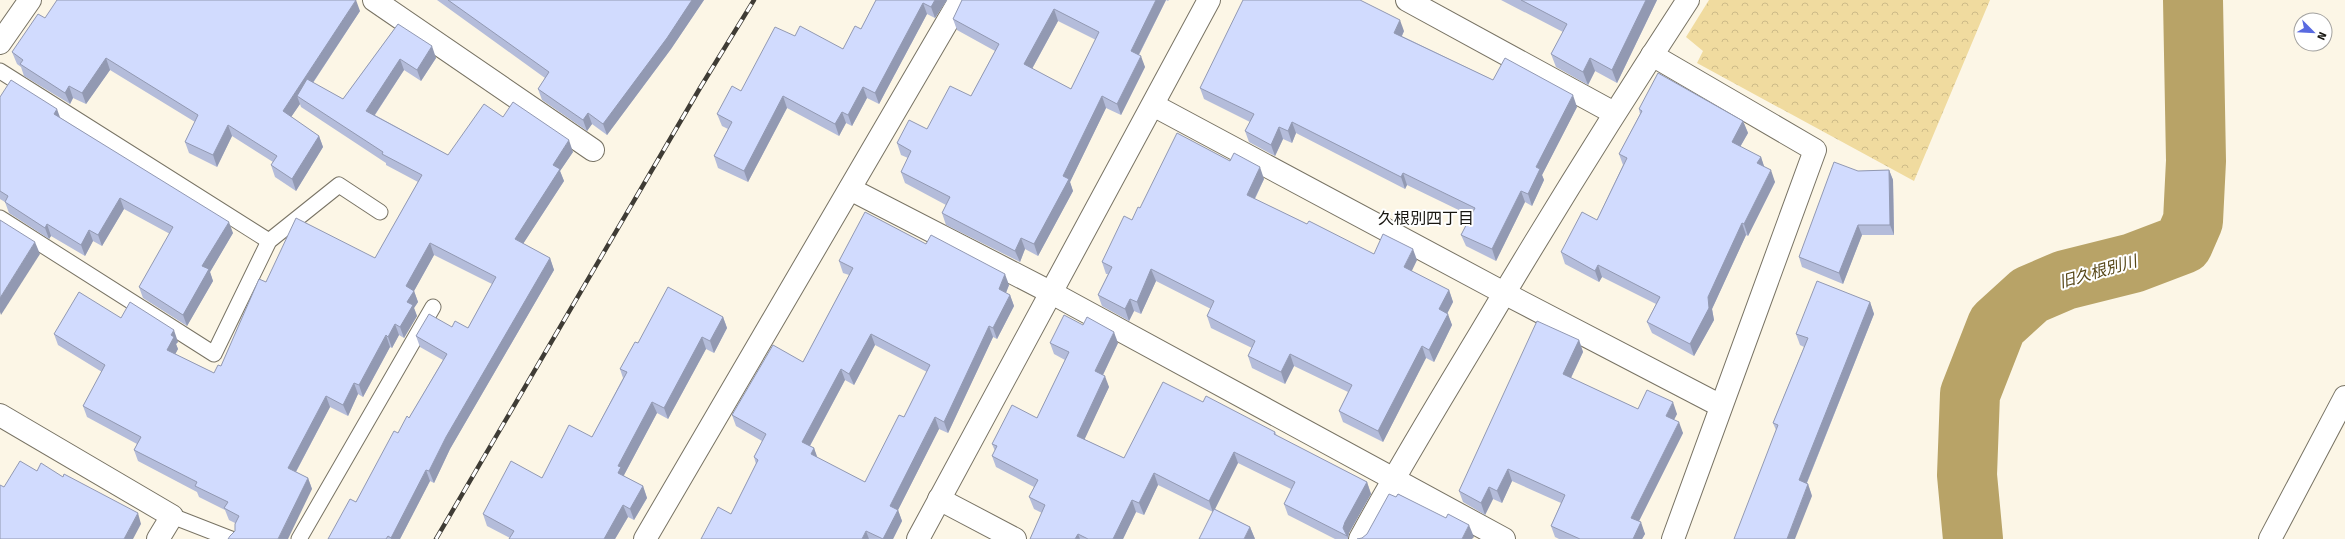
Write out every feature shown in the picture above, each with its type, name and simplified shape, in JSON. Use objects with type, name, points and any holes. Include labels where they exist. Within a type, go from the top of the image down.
[{"type":"street","points":[[0,43],[30,0]]},
{"type":"street","points":[[374,0],[593,150]]},
{"type":"street","points":[[645,539],[960,0]]},
{"type":"street","points":[[918,539],[1209,0]]},
{"type":"street","points":[[1407,0],[1614,113]]},
{"type":"street","points":[[1360,539],[1392,480],[1504,293],[1614,113],[1688,0]]},
{"type":"street","points":[[1652,55],[1815,150],[1673,539]]},
{"type":"street","points":[[1153,105],[1504,293],[1721,406]]},
{"type":"street","points":[[850,189],[1050,292],[1392,480],[1504,539]]},
{"type":"street","points":[[2270,539],[2345,397]]},
{"type":"street","points":[[0,414],[172,516],[158,539]]},
{"type":"street","points":[[939,499],[1015,539]]},
{"type":"lane","points":[[0,72],[269,241]]},
{"type":"lane","points":[[0,218],[214,354],[269,241],[339,185],[380,212]]},
{"type":"lane","points":[[299,539],[433,307]]},
{"type":"lane","points":[[172,516],[231,539]]},
{"type":"green space","points":[[1709,0],[1990,0],[1914,181],[1697,63],[1703,51],[1686,37]]},
{"type":"building","points":[[57,0],[356,0],[283,111],[319,136],[292,179],[271,165],[277,156],[228,125],[213,155],[185,142],[198,115],[106,58],[82,93],[69,86],[65,93],[20,64],[23,60],[12,52],[38,14],[45,18]]},
{"type":"building","points":[[448,0],[692,0],[667,38],[603,124],[588,113],[583,120],[538,89],[549,72]]},
{"type":"building","points":[[876,0],[935,0],[931,7],[923,3],[875,93],[863,87],[848,115],[842,112],[835,124],[783,96],[744,171],[714,156],[732,122],[717,114],[732,86],[741,91],[775,27],[795,36],[800,26],[843,49],[855,26],[861,29]]},
{"type":"building","points":[[962,0],[1156,0],[1131,51],[1141,56],[1117,104],[1102,96],[1063,176],[1069,179],[1034,244],[1021,238],[1015,251],[942,213],[950,197],[901,172],[911,151],[897,143],[909,120],[927,129],[950,86],[971,96],[999,44],[953,19]],"holes":[[[1054,9],[1099,32],[1071,89],[1024,64]]]},
{"type":"building","points":[[1243,0],[1360,0],[1400,20],[1394,33],[1493,80],[1505,58],[1573,95],[1536,167],[1540,169],[1528,194],[1521,191],[1492,249],[1461,235],[1475,208],[1403,173],[1401,177],[1292,122],[1288,131],[1279,127],[1271,145],[1245,131],[1254,114],[1200,88]]},
{"type":"building","points":[[1521,0],[1646,0],[1612,70],[1590,58],[1583,72],[1551,54],[1567,24]]},
{"type":"building","points":[[398,24],[432,46],[417,70],[400,59],[366,111],[448,155],[484,104],[503,117],[513,102],[569,140],[553,165],[560,169],[515,239],[550,258],[446,437],[429,471],[426,470],[391,538],[388,536],[386,539],[328,539],[350,499],[356,502],[394,431],[398,433],[407,416],[409,418],[447,354],[416,336],[429,314],[452,327],[455,321],[468,328],[496,277],[430,243],[406,286],[414,291],[407,302],[413,305],[400,327],[395,324],[388,337],[386,335],[359,385],[354,383],[343,405],[326,396],[288,468],[308,478],[278,539],[228,539],[235,531],[235,524],[239,516],[224,508],[228,502],[195,486],[197,482],[134,450],[141,437],[83,406],[105,365],[54,334],[79,292],[121,318],[130,302],[174,330],[171,335],[174,337],[167,350],[214,373],[218,365],[221,366],[259,279],[266,282],[296,218],[375,258],[422,175],[382,154],[383,152],[297,96],[307,79],[343,99]]},
{"type":"building","points":[[1658,73],[1743,121],[1732,142],[1761,157],[1757,163],[1771,170],[1744,224],[1742,223],[1708,297],[1709,308],[1690,344],[1647,322],[1660,297],[1598,265],[1595,271],[1561,252],[1582,212],[1597,220],[1627,158],[1619,154],[1642,111],[1639,109]]},
{"type":"building","points":[[11,80],[57,109],[54,114],[229,222],[202,266],[209,269],[183,315],[139,287],[173,227],[120,198],[98,235],[89,230],[81,245],[47,224],[45,228],[5,202],[8,196],[0,191],[0,97]]},
{"type":"building","points":[[1177,133],[1230,161],[1234,153],[1260,167],[1247,195],[1307,224],[1309,221],[1374,254],[1383,234],[1413,249],[1404,267],[1449,290],[1439,309],[1448,314],[1429,350],[1422,346],[1378,431],[1339,411],[1352,385],[1290,354],[1281,372],[1248,356],[1255,341],[1207,316],[1214,301],[1151,269],[1137,302],[1130,299],[1125,309],[1098,295],[1112,267],[1102,262],[1124,216],[1132,220],[1138,207],[1140,208]]},
{"type":"building","points":[[1834,162],[1858,171],[1889,170],[1890,225],[1858,225],[1839,273],[1799,257]]},
{"type":"building","points":[[865,212],[926,244],[931,235],[1005,274],[999,289],[1010,295],[993,328],[989,326],[944,422],[935,417],[890,506],[898,510],[883,539],[866,531],[862,539],[701,539],[718,507],[731,514],[758,460],[754,457],[766,434],[732,415],[773,345],[803,362],[853,268],[839,261]],"holes":[[[871,334],[930,365],[904,417],[899,415],[865,482],[811,454],[814,448],[802,442],[841,369],[849,374]]]},
{"type":"building","points":[[0,220],[35,242],[0,298]]},
{"type":"building","points":[[1817,281],[1870,302],[1799,480],[1808,484],[1787,539],[1734,539],[1778,425],[1773,423],[1808,338],[1796,334]]},
{"type":"building","points":[[668,287],[723,317],[710,341],[702,337],[664,408],[652,402],[618,466],[621,467],[618,473],[643,486],[630,509],[623,505],[604,539],[509,539],[514,531],[483,514],[511,461],[542,478],[569,425],[592,437],[627,372],[620,369],[635,342],[638,343]]},
{"type":"building","points":[[1064,315],[1083,325],[1087,317],[1114,332],[1095,371],[1105,376],[1077,436],[1124,458],[1163,382],[1203,402],[1206,396],[1275,432],[1274,434],[1367,482],[1345,522],[1343,528],[1347,536],[1284,504],[1295,482],[1234,452],[1209,501],[1154,473],[1139,503],[1132,500],[1113,539],[1088,539],[1078,534],[1075,539],[1030,539],[1045,505],[1029,497],[1038,480],[992,456],[997,446],[992,444],[1012,405],[1037,418],[1069,352],[1050,343]]},
{"type":"building","points":[[1537,321],[1579,340],[1563,374],[1638,409],[1647,390],[1673,402],[1666,416],[1679,422],[1631,518],[1641,522],[1633,539],[1580,539],[1551,526],[1565,495],[1508,469],[1497,491],[1489,487],[1481,503],[1459,491]]},
{"type":"building","points":[[20,461],[37,471],[41,463],[63,477],[64,474],[138,513],[124,539],[0,539],[0,485],[4,487]]},
{"type":"building","points":[[1389,494],[1396,497],[1398,494],[1446,518],[1448,514],[1469,525],[1462,539],[1357,539],[1362,538],[1367,534]]},
{"type":"building","points":[[1214,509],[1250,527],[1244,539],[1199,539]]},
{"type":"waterway","name":"旧久根別川","points":[[1973,539],[1967,475],[1970,394],[1997,325],[2030,295],[2065,280],[2133,263],[2183,244],[2193,221],[2196,161],[2193,0]]},
{"type":"railway","points":[[436,539],[700,88],[754,0]]},
{"type":"district","name":"久根別四丁目","points":[[1426,219]]}]
